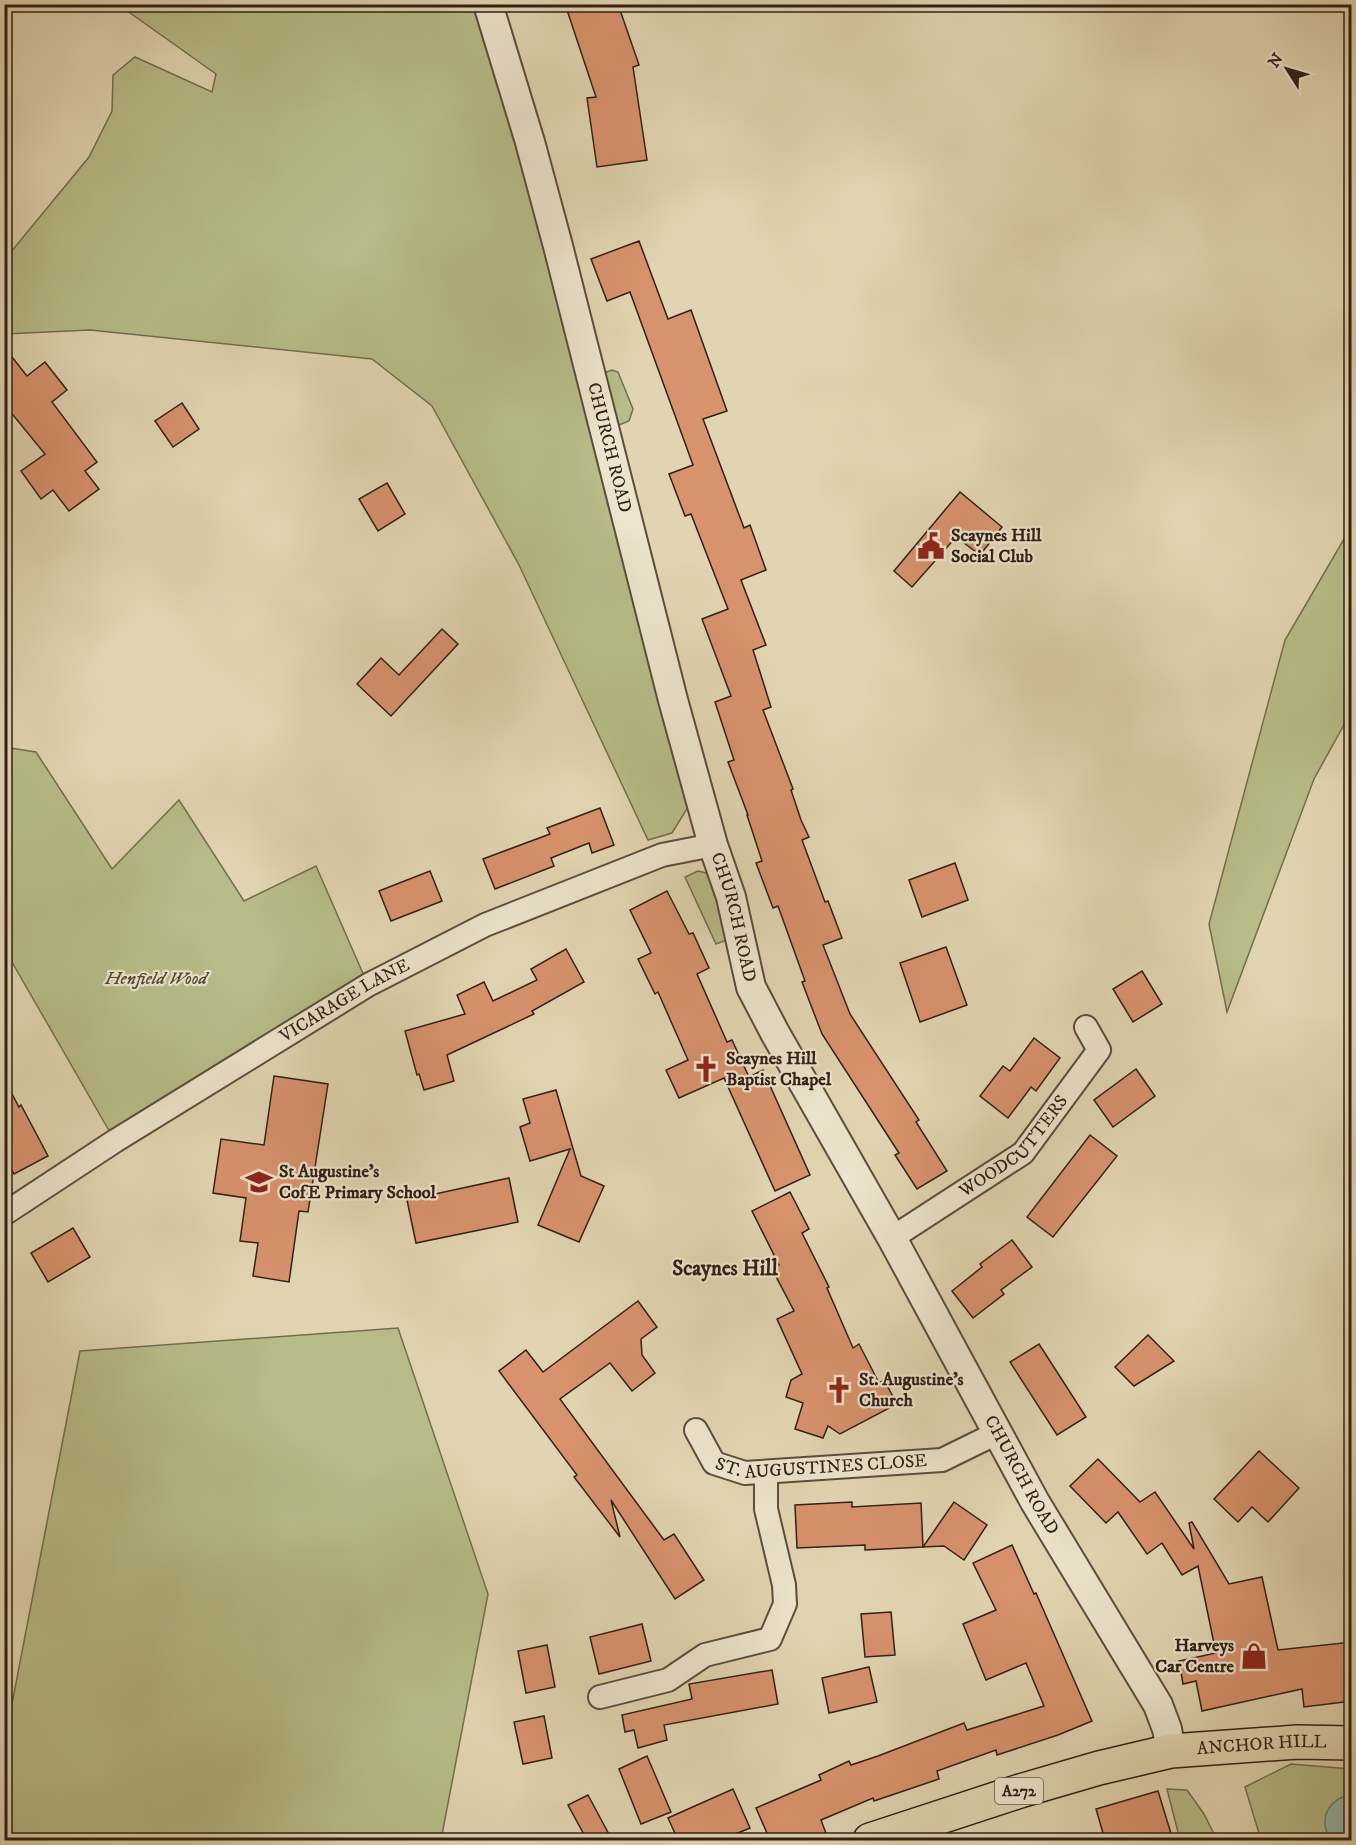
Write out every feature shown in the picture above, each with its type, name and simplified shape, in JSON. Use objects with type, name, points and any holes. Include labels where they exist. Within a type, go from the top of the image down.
[{"type":"highway","name":"ANCHOR HILL","points":[[1171,1751],[1298,1742],[1352,1743]]},
{"type":"highway","name":"A272","points":[[870,1840],[1020,1791],[1099,1768],[1171,1751]]},
{"type":"street","name":"CHURCH ROAD","points":[[488,4],[530,141],[673,699],[713,845],[730,897],[751,987],[892,1238],[1035,1502],[1158,1705],[1167,1729],[1171,1751]]},
{"type":"street","name":"VICARAGE LANE","points":[[4,1214],[116,1141],[368,985],[485,925],[662,855],[713,845]]},
{"type":"street","name":"WOODCUTTERS","points":[[892,1238],[1023,1153],[1099,1050],[1086,1028]]},
{"type":"street","name":"ST. AUGUSTINES CLOSE","points":[[696,1430],[714,1463],[745,1473],[942,1460],[996,1433]]},
{"type":"street","points":[[600,1697],[668,1680],[705,1655],[770,1638],[785,1604],[784,1585],[766,1509],[766,1473]]},
{"type":"green space","points":[[119,5],[488,5],[698,791],[672,833],[648,840],[519,565],[432,406],[372,359],[90,330],[5,334],[4,257],[6,258],[89,157],[112,111],[113,75],[135,57],[212,92],[216,74]]},
{"type":"green space","points":[[612,370],[618,372],[633,409],[629,421],[619,425],[601,374]]},
{"type":"green space","points":[[1351,527],[1351,712],[1314,779],[1227,1012],[1209,924],[1285,640]]},
{"type":"green space","name":"Henfield Wood","points":[[4,747],[36,752],[112,869],[179,800],[244,901],[316,866],[368,985],[115,1141],[5,950]]},
{"type":"green space","points":[[698,871],[710,874],[740,935],[716,944],[685,877]]},
{"type":"green space","points":[[398,1328],[488,1594],[441,1840],[5,1840],[5,1740],[80,1351]]},
{"type":"green space","points":[[1291,1764],[1351,1769],[1351,1840],[1261,1840],[1245,1787]]},
{"type":"green space","points":[[1167,1789],[1187,1790],[1204,1814],[1217,1840],[1180,1840]]},
{"type":"shaded area","points":[[1351,1795],[1351,1840],[1332,1840],[1325,1826],[1327,1812],[1336,1800]]},
{"type":"building","points":[[565,4],[618,4],[639,65],[633,67],[647,160],[597,167],[587,98],[596,97]]},
{"type":"building","points":[[639,241],[668,319],[691,310],[727,411],[703,419],[744,528],[750,525],[766,570],[741,580],[766,645],[753,650],[771,707],[763,710],[809,837],[802,840],[825,902],[828,901],[842,938],[823,945],[850,1014],[919,1120],[916,1122],[947,1171],[917,1189],[895,1155],[899,1153],[822,1034],[802,982],[805,981],[778,906],[773,908],[756,863],[762,861],[728,762],[734,760],[715,702],[731,696],[702,619],[728,609],[691,514],[685,516],[669,474],[693,465],[630,292],[607,301],[591,259]]},
{"type":"building","points":[[4,347],[27,376],[45,362],[67,390],[52,402],[97,462],[85,471],[99,489],[69,511],[53,490],[41,499],[21,471],[45,454],[4,404]]},
{"type":"building","points":[[182,403],[199,429],[173,447],[155,421]]},
{"type":"building","points":[[387,483],[405,514],[378,531],[359,499]]},
{"type":"building","name":"Scaynes Hill Social Club","points":[[960,492],[1002,527],[980,555],[956,537],[912,587],[894,571]]},
{"type":"building","points":[[442,629],[458,644],[391,716],[357,684],[381,658],[399,675]]},
{"type":"building","points":[[600,808],[614,845],[592,853],[589,843],[551,858],[554,866],[495,889],[483,859],[550,834],[547,828]]},
{"type":"building","points":[[955,863],[968,900],[922,917],[909,880]]},
{"type":"building","points":[[430,871],[442,901],[391,921],[379,891]]},
{"type":"building","points":[[667,891],[689,934],[693,933],[709,968],[697,974],[727,1042],[732,1040],[749,1077],[763,1070],[810,1175],[775,1191],[724,1078],[679,1098],[666,1070],[688,1060],[658,992],[655,994],[638,959],[651,953],[630,910]]},
{"type":"building","points":[[946,947],[967,1005],[920,1022],[900,963]]},
{"type":"building","points":[[566,949],[584,982],[532,1011],[534,1014],[447,1055],[454,1081],[424,1090],[419,1074],[417,1075],[405,1031],[465,1014],[457,995],[484,982],[493,1001],[537,980],[531,969]]},
{"type":"building","points":[[1142,971],[1162,1004],[1133,1022],[1113,989]]},
{"type":"building","points":[[1034,1038],[1060,1058],[1036,1091],[1031,1087],[1008,1118],[980,1096],[1003,1066],[1010,1071]]},
{"type":"building","points":[[1136,1069],[1155,1096],[1113,1127],[1094,1100]]},
{"type":"building","points":[[274,1076],[328,1084],[308,1212],[299,1211],[289,1282],[253,1276],[258,1243],[240,1241],[246,1198],[213,1193],[221,1139],[264,1145]]},
{"type":"building","points":[[4,1079],[19,1107],[21,1105],[48,1156],[14,1174],[4,1157]]},
{"type":"building","points":[[556,1090],[581,1176],[604,1186],[579,1242],[538,1225],[570,1149],[530,1161],[520,1127],[530,1123],[523,1099]]},
{"type":"building","points":[[1090,1135],[1117,1156],[1053,1237],[1027,1217]]},
{"type":"building","points":[[509,1178],[518,1222],[416,1243],[407,1200]]},
{"type":"building","points":[[790,1192],[809,1229],[802,1233],[829,1287],[827,1288],[853,1348],[859,1344],[879,1383],[884,1380],[897,1404],[840,1434],[828,1426],[823,1438],[795,1429],[803,1403],[786,1397],[791,1380],[802,1374],[777,1319],[794,1311],[772,1269],[779,1265],[752,1211]]},
{"type":"building","points":[[73,1228],[90,1257],[48,1282],[31,1253]]},
{"type":"building","points":[[1012,1240],[1032,1267],[1001,1290],[1004,1294],[973,1318],[952,1291],[982,1267],[980,1264]]},
{"type":"building","points":[[638,1301],[657,1327],[641,1339],[642,1355],[655,1373],[632,1391],[610,1363],[560,1399],[664,1540],[674,1534],[704,1580],[675,1599],[611,1500],[620,1537],[574,1477],[577,1475],[499,1371],[526,1350],[543,1372]]},
{"type":"building","points":[[1148,1335],[1174,1361],[1134,1386],[1115,1367]]},
{"type":"building","points":[[1039,1344],[1086,1417],[1057,1435],[1010,1362]]},
{"type":"building","points":[[1259,1451],[1299,1488],[1268,1522],[1252,1507],[1238,1522],[1214,1499]]},
{"type":"building","points":[[1098,1459],[1140,1502],[1155,1492],[1194,1549],[1189,1523],[1192,1522],[1229,1584],[1262,1577],[1278,1650],[1352,1642],[1352,1701],[1304,1707],[1302,1689],[1202,1711],[1196,1681],[1183,1684],[1179,1661],[1216,1653],[1198,1566],[1182,1575],[1162,1543],[1147,1554],[1118,1512],[1106,1523],[1070,1486]]},
{"type":"building","points":[[852,1502],[852,1507],[921,1503],[923,1547],[865,1550],[865,1545],[797,1548],[795,1505]]},
{"type":"building","points":[[954,1502],[987,1525],[964,1560],[944,1546],[923,1547]]},
{"type":"building","points":[[1012,1545],[1034,1594],[1036,1593],[1092,1721],[997,1755],[996,1750],[937,1771],[939,1779],[874,1801],[873,1798],[821,1820],[827,1836],[816,1840],[770,1840],[756,1808],[821,1780],[819,1775],[849,1761],[851,1765],[964,1723],[967,1730],[1044,1706],[1026,1663],[986,1680],[963,1624],[996,1610],[973,1563]]},
{"type":"building","points":[[891,1612],[895,1655],[865,1657],[861,1614]]},
{"type":"building","points":[[642,1624],[651,1661],[599,1674],[590,1637]]},
{"type":"building","points":[[547,1645],[555,1687],[526,1693],[518,1651]]},
{"type":"building","points":[[869,1667],[877,1702],[829,1713],[822,1678]]},
{"type":"building","points":[[772,1670],[778,1704],[664,1725],[667,1740],[638,1748],[634,1730],[625,1732],[622,1715],[692,1699],[689,1684]]},
{"type":"building","points":[[544,1716],[552,1758],[523,1764],[514,1722]]},
{"type":"building","points":[[647,1756],[671,1812],[641,1824],[619,1769]]},
{"type":"building","points":[[733,1789],[750,1828],[721,1840],[678,1840],[668,1818]]},
{"type":"building","points":[[1158,1791],[1173,1840],[1105,1840],[1096,1809]]},
{"type":"building","points":[[588,1795],[612,1840],[587,1840],[568,1805]]},
{"type":"place","name":"Scaynes Hill Social Club","points":[[931,546]]},
{"type":"place","name":"Scaynes Hill Baptist Chapel","points":[[706,1069]]},
{"type":"place","name":"St Augustine's CofE Primary School","points":[[259,1182]]},
{"type":"place","name":"St. Augustine's Church","points":[[839,1390]]},
{"type":"place","name":"Harveys Car Centre","points":[[1254,1656]]},
{"type":"district","name":"Scaynes Hill","points":[[725,1269]]}]
